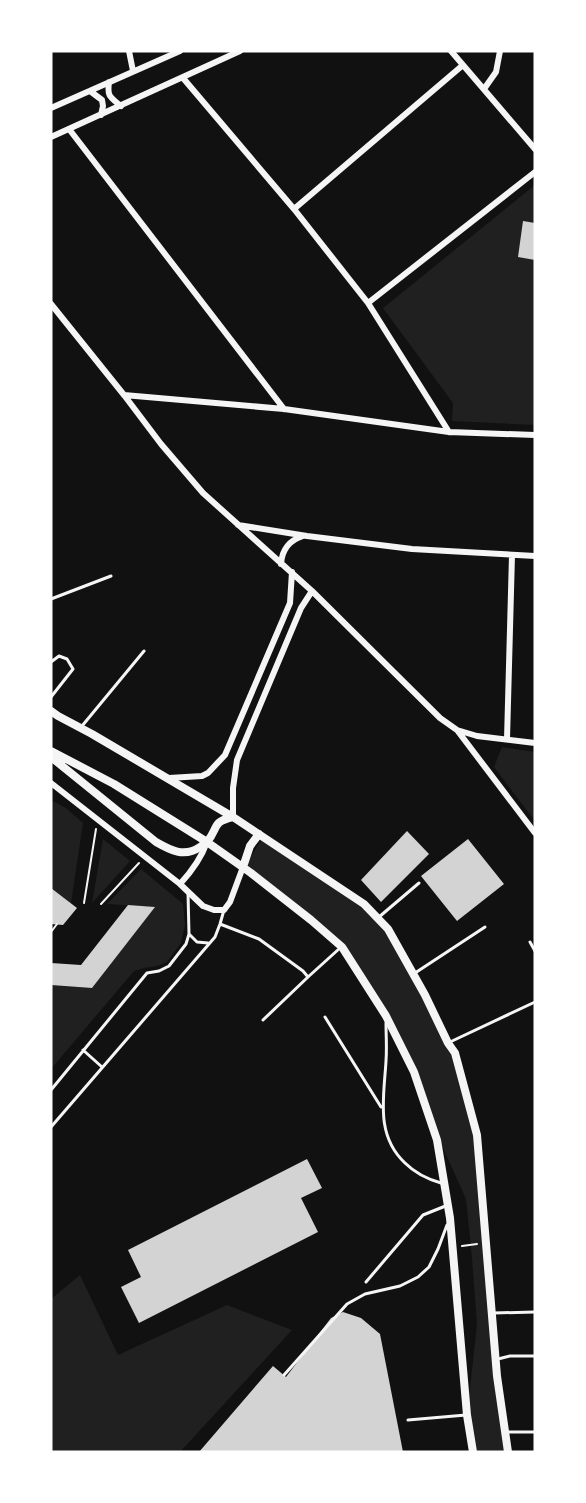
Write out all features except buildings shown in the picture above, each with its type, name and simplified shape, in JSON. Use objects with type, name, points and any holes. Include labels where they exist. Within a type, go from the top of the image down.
[{"type":"main road","points":[[51,711],[233,817],[364,904],[388,929],[455,1053],[477,1134],[496,1359],[508,1452]]},
{"type":"main road","points":[[51,751],[114,784],[207,842],[311,920],[342,947],[386,1016],[414,1072],[437,1140],[450,1218],[467,1415],[473,1452]]},
{"type":"main road","points":[[51,758],[156,842],[172,851],[185,853],[195,850],[207,842],[216,825],[224,819],[233,817]]},
{"type":"main road","points":[[243,867],[250,846],[259,834]]},
{"type":"street","points":[[129,51],[133,71]]},
{"type":"street","points":[[51,108],[180,51]]},
{"type":"street","points":[[51,137],[240,51]]},
{"type":"street","points":[[451,51],[535,149]]},
{"type":"street","points":[[484,89],[496,72],[500,51]]},
{"type":"street","points":[[294,209],[463,65]]},
{"type":"street","points":[[183,78],[294,209],[368,303],[449,432]]},
{"type":"street","points":[[109,82],[109,96],[121,106]]},
{"type":"street","points":[[90,91],[102,100],[101,115]]},
{"type":"street","points":[[69,129],[284,409]]},
{"type":"street","points":[[368,303],[535,172]]},
{"type":"street","points":[[51,304],[161,444],[203,493],[312,591],[440,718],[457,730],[535,834]]},
{"type":"street","points":[[124,395],[284,409],[449,432],[535,435]]},
{"type":"street","points":[[238,525],[412,549],[535,556]]},
{"type":"street","points":[[281,564],[283,553],[289,544],[297,538],[307,536]]},
{"type":"street","points":[[507,739],[512,555]]},
{"type":"street","points":[[168,778],[202,777],[225,755],[290,603],[292,573]]},
{"type":"street","points":[[233,817],[233,788],[237,760],[301,608],[312,591]]},
{"type":"street","points":[[457,730],[477,736],[535,743]]},
{"type":"street","points":[[51,783],[180,884],[203,906],[214,910],[224,910],[230,902],[243,867]]},
{"type":"street","points":[[180,884],[195,867],[207,842]]},
{"type":"lane","points":[[51,599],[111,576]]},
{"type":"lane","points":[[80,729],[144,651]]},
{"type":"lane","points":[[51,662],[59,656],[67,659],[73,669],[51,697]]},
{"type":"lane","points":[[377,918],[419,883]]},
{"type":"lane","points":[[51,1090],[147,973],[169,966],[186,944],[189,934],[188,892]]},
{"type":"lane","points":[[51,1127],[215,937],[224,910]]},
{"type":"lane","points":[[220,924],[259,939],[308,977]]},
{"type":"lane","points":[[413,974],[485,927]]},
{"type":"lane","points":[[189,934],[197,942],[209,943]]},
{"type":"lane","points":[[530,942],[535,951]]},
{"type":"lane","points":[[263,1020],[342,947]]},
{"type":"lane","points":[[448,1043],[535,1002]]},
{"type":"lane","points":[[386,1016],[386,1058],[382,1109],[384,1129],[390,1144],[415,1172],[431,1180],[445,1183]]},
{"type":"lane","points":[[325,1017],[382,1109]]},
{"type":"lane","points":[[83,1050],[102,1067]]},
{"type":"lane","points":[[366,1282],[423,1215],[448,1204]]},
{"type":"lane","points":[[284,1375],[346,1304],[365,1294],[400,1286],[418,1277],[429,1267],[450,1218]]},
{"type":"lane","points":[[492,1314],[535,1312]]},
{"type":"lane","points":[[496,1359],[510,1356],[535,1356]]},
{"type":"lane","points":[[408,1420],[467,1415]]},
{"type":"lane","points":[[505,1432],[535,1432]]},
{"type":"path","points":[[84,903],[96,828]]},
{"type":"path","points":[[101,904],[138,863]]},
{"type":"path","points":[[51,932],[57,924]]},
{"type":"path","points":[[456,1247],[478,1244]]},
{"type":"shaded area","points":[[535,185],[535,425],[452,421],[453,403],[383,308]]},
{"type":"shaded area","points":[[502,747],[535,752],[535,821],[494,767]]},
{"type":"shaded area","points":[[51,800],[66,808],[83,823],[71,903],[51,888]]},
{"type":"shaded area","points":[[263,837],[362,906],[386,930],[453,1053],[476,1134],[506,1452],[474,1452],[467,1415],[477,1325],[466,1199],[439,1139],[414,1072],[342,946],[246,865]]},
{"type":"shaded area","points":[[103,839],[130,861],[92,903]]},
{"type":"shaded area","points":[[141,869],[183,904],[185,925],[181,943],[167,962],[134,971],[51,1069],[51,985],[92,988],[154,907],[107,904]]},
{"type":"shaded area","points":[[80,1275],[118,1355],[227,1305],[292,1330],[180,1452],[51,1452],[51,1299]]}]
